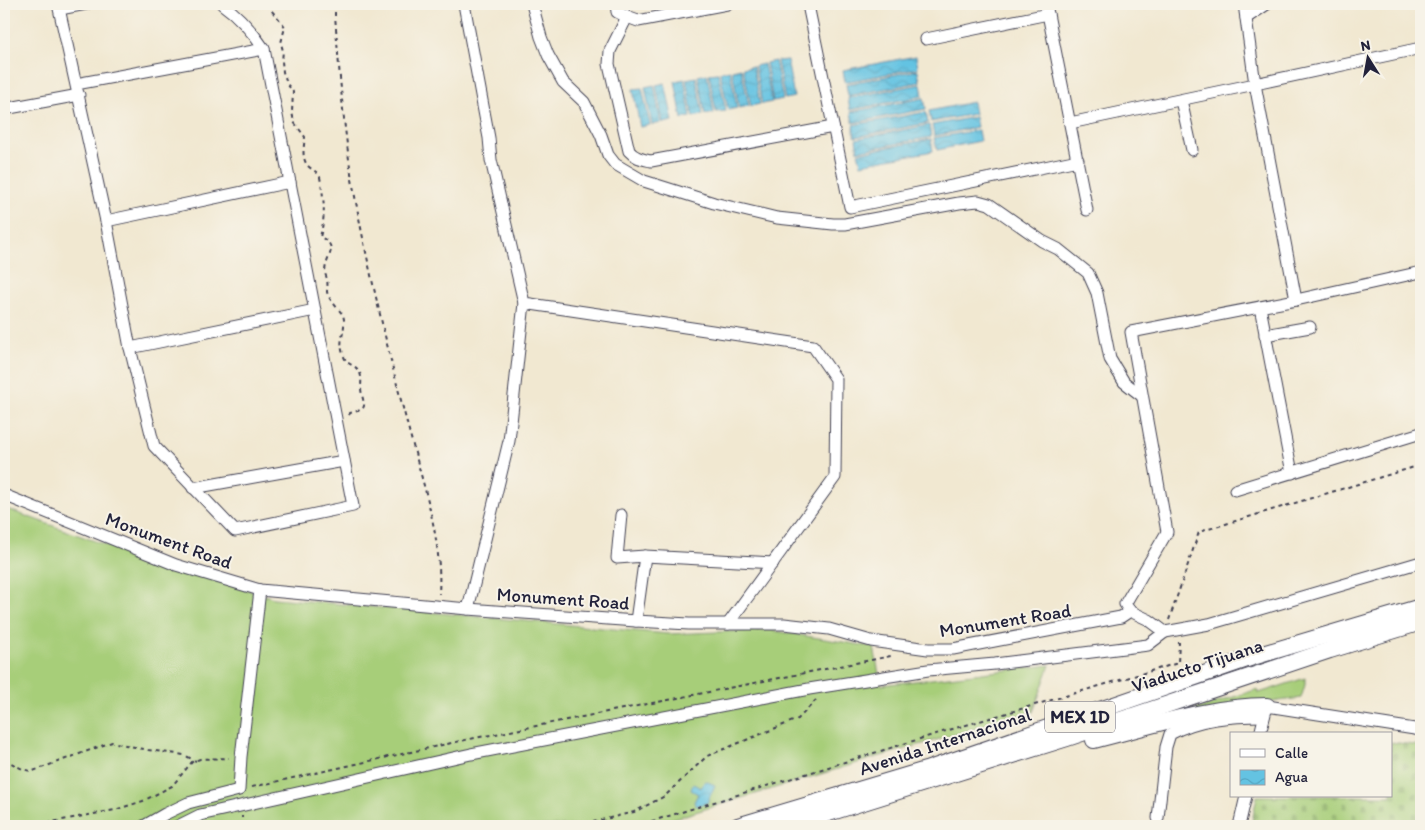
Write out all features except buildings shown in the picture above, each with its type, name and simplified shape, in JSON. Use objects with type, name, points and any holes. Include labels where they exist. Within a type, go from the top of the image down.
[{"type":"highway","name":"Avenida Internacional","points":[[738,826],[926,770],[1256,656],[1421,607]]},
{"type":"highway","name":"Viaducto Tijuana","points":[[757,826],[808,812],[1068,729],[1327,643],[1421,614]]},
{"type":"highway","name":"Viaducto Tijuana","points":[[787,826],[1067,738],[1330,650],[1421,622]]},
{"type":"highway","name":"MEX 1D","points":[[809,826],[1094,740],[1341,654],[1421,629]]},
{"type":"highway","points":[[1094,740],[1224,708],[1266,711]]},
{"type":"street","points":[[86,4],[59,6],[106,221],[130,348],[154,446],[235,531],[353,506],[264,49],[252,31],[238,16],[222,4]]},
{"type":"street","points":[[464,4],[489,138],[491,160],[524,303],[509,441],[468,609]]},
{"type":"street","points":[[532,4],[540,37],[548,55],[563,82],[584,102],[601,135],[608,155],[615,164],[644,181],[714,203],[777,218],[833,224],[845,224],[959,203],[978,201],[989,204],[1042,241],[1058,249],[1088,273],[1097,293],[1110,359],[1124,382],[1142,396]]},
{"type":"street","points":[[616,4],[617,12],[627,18],[638,21],[727,4]]},
{"type":"street","points":[[808,4],[850,207],[1078,160]]},
{"type":"street","points":[[1244,4],[1255,84],[1296,300]]},
{"type":"street","points":[[1246,18],[1267,4]]},
{"type":"street","points":[[926,39],[1047,9],[1087,210]]},
{"type":"street","points":[[627,18],[610,52],[608,64],[630,151],[633,156],[651,161],[833,127]]},
{"type":"street","points":[[1070,123],[1421,48]]},
{"type":"street","points":[[4,109],[78,90],[264,49]]},
{"type":"street","points":[[1181,100],[1192,150]]},
{"type":"street","points":[[106,221],[290,182]]},
{"type":"street","points":[[1165,632],[1149,620],[1130,611],[1125,604],[1167,532],[1131,332],[1296,300],[1421,272]]},
{"type":"street","points":[[524,303],[813,346],[836,379],[834,477],[728,624]]},
{"type":"street","points":[[1260,307],[1292,472]]},
{"type":"street","points":[[130,348],[315,310]]},
{"type":"street","points":[[1265,335],[1310,327]]},
{"type":"street","points":[[1235,490],[1421,433]]},
{"type":"street","points":[[193,488],[344,461]]},
{"type":"street","name":"Monument Road","points":[[4,495],[176,564],[260,590],[468,609],[636,621],[689,624],[784,624],[829,629],[871,641],[928,649],[953,649],[1121,617],[1130,611]]},
{"type":"street","points":[[621,515],[617,558],[645,556],[773,563]]},
{"type":"street","points":[[636,621],[645,556]]},
{"type":"street","points":[[178,826],[200,816],[470,754],[829,685],[928,670],[995,664],[1148,644],[1165,632],[1209,624],[1421,562]]},
{"type":"street","points":[[242,806],[239,790],[241,757],[260,590]]},
{"type":"street","points":[[1158,818],[1166,747],[1170,734],[1178,730],[1219,719],[1266,711],[1421,730]]},
{"type":"street","points":[[1261,732],[1266,711]]},
{"type":"street","points":[[144,826],[188,804],[239,790]]},
{"type":"street","points":[[1239,826],[1246,798]]},
{"type":"path","points":[[268,4],[271,11],[285,27],[281,43],[283,72],[293,92],[292,112],[294,122],[305,137],[305,161],[308,167],[319,173],[320,177],[325,208],[324,223],[320,237],[329,243],[331,249],[325,272],[328,281],[328,295],[344,319],[344,331],[341,342],[342,354],[348,364],[359,371],[361,377],[364,407],[361,410],[350,413],[348,417]]},
{"type":"path","points":[[335,4],[341,92],[351,173],[365,249],[400,400],[433,522],[438,549],[439,606]]},
{"type":"path","points":[[1165,632],[1199,532],[1421,465]]},
{"type":"path","points":[[636,826],[949,730],[1178,663],[1180,629]]},
{"type":"path","points":[[239,790],[465,740],[891,656]]},
{"type":"path","points":[[577,826],[634,812],[665,796],[707,756],[798,719],[829,685]]},
{"type":"path","points":[[4,760],[24,770],[33,771],[112,742],[184,755],[196,761]]},
{"type":"path","points":[[31,826],[115,810],[143,801],[172,786],[192,762],[200,759],[241,757]]},
{"type":"green space","points":[[4,508],[128,553],[274,598],[668,634],[769,630],[874,647],[881,685],[1050,665],[1033,712],[649,826],[4,826]]},
{"type":"green space","points":[[1305,678],[1301,698],[1182,714],[1258,689],[1259,693]]},
{"type":"green space","points":[[1392,742],[1421,746],[1421,826],[1251,826],[1257,798],[1392,798]]},
{"type":"water","points":[[916,56],[918,68],[845,82],[843,70]]},
{"type":"water","points":[[787,60],[794,97],[785,99],[777,61]]},
{"type":"water","points":[[775,61],[783,99],[773,101],[766,63]]},
{"type":"water","points":[[764,64],[772,102],[762,104],[755,66]]},
{"type":"water","points":[[753,66],[760,104],[751,106],[743,68]]},
{"type":"water","points":[[741,68],[749,106],[739,108],[732,70]]},
{"type":"water","points":[[730,70],[737,108],[728,110],[720,72]]},
{"type":"water","points":[[918,70],[920,82],[848,96],[846,84]]},
{"type":"water","points":[[718,73],[726,111],[716,112],[709,74]]},
{"type":"water","points":[[707,74],[714,113],[705,114],[698,76]]},
{"type":"water","points":[[696,77],[703,115],[693,117],[686,79]]},
{"type":"water","points":[[684,79],[691,117],[682,119],[675,81]]},
{"type":"water","points":[[665,83],[673,121],[663,123],[656,85]]},
{"type":"water","points":[[921,84],[923,96],[850,110],[848,98]]},
{"type":"water","points":[[654,85],[661,123],[652,125],[645,87]]},
{"type":"water","points":[[642,88],[650,125],[640,127],[633,89]]},
{"type":"water","points":[[924,98],[926,109],[853,123],[851,112]]},
{"type":"water","points":[[973,102],[975,114],[931,122],[929,111]]},
{"type":"water","points":[[926,112],[928,123],[855,137],[853,125]]},
{"type":"water","points":[[975,117],[977,127],[934,136],[932,125]]},
{"type":"water","points":[[929,125],[931,137],[858,151],[856,139]]},
{"type":"water","points":[[978,130],[980,141],[937,150],[934,138]]},
{"type":"water","points":[[931,139],[933,151],[861,164],[858,153]]},
{"type":"water","points":[[705,781],[715,785],[707,803],[696,806],[694,802],[698,794],[691,790],[693,784],[701,788]]}]
